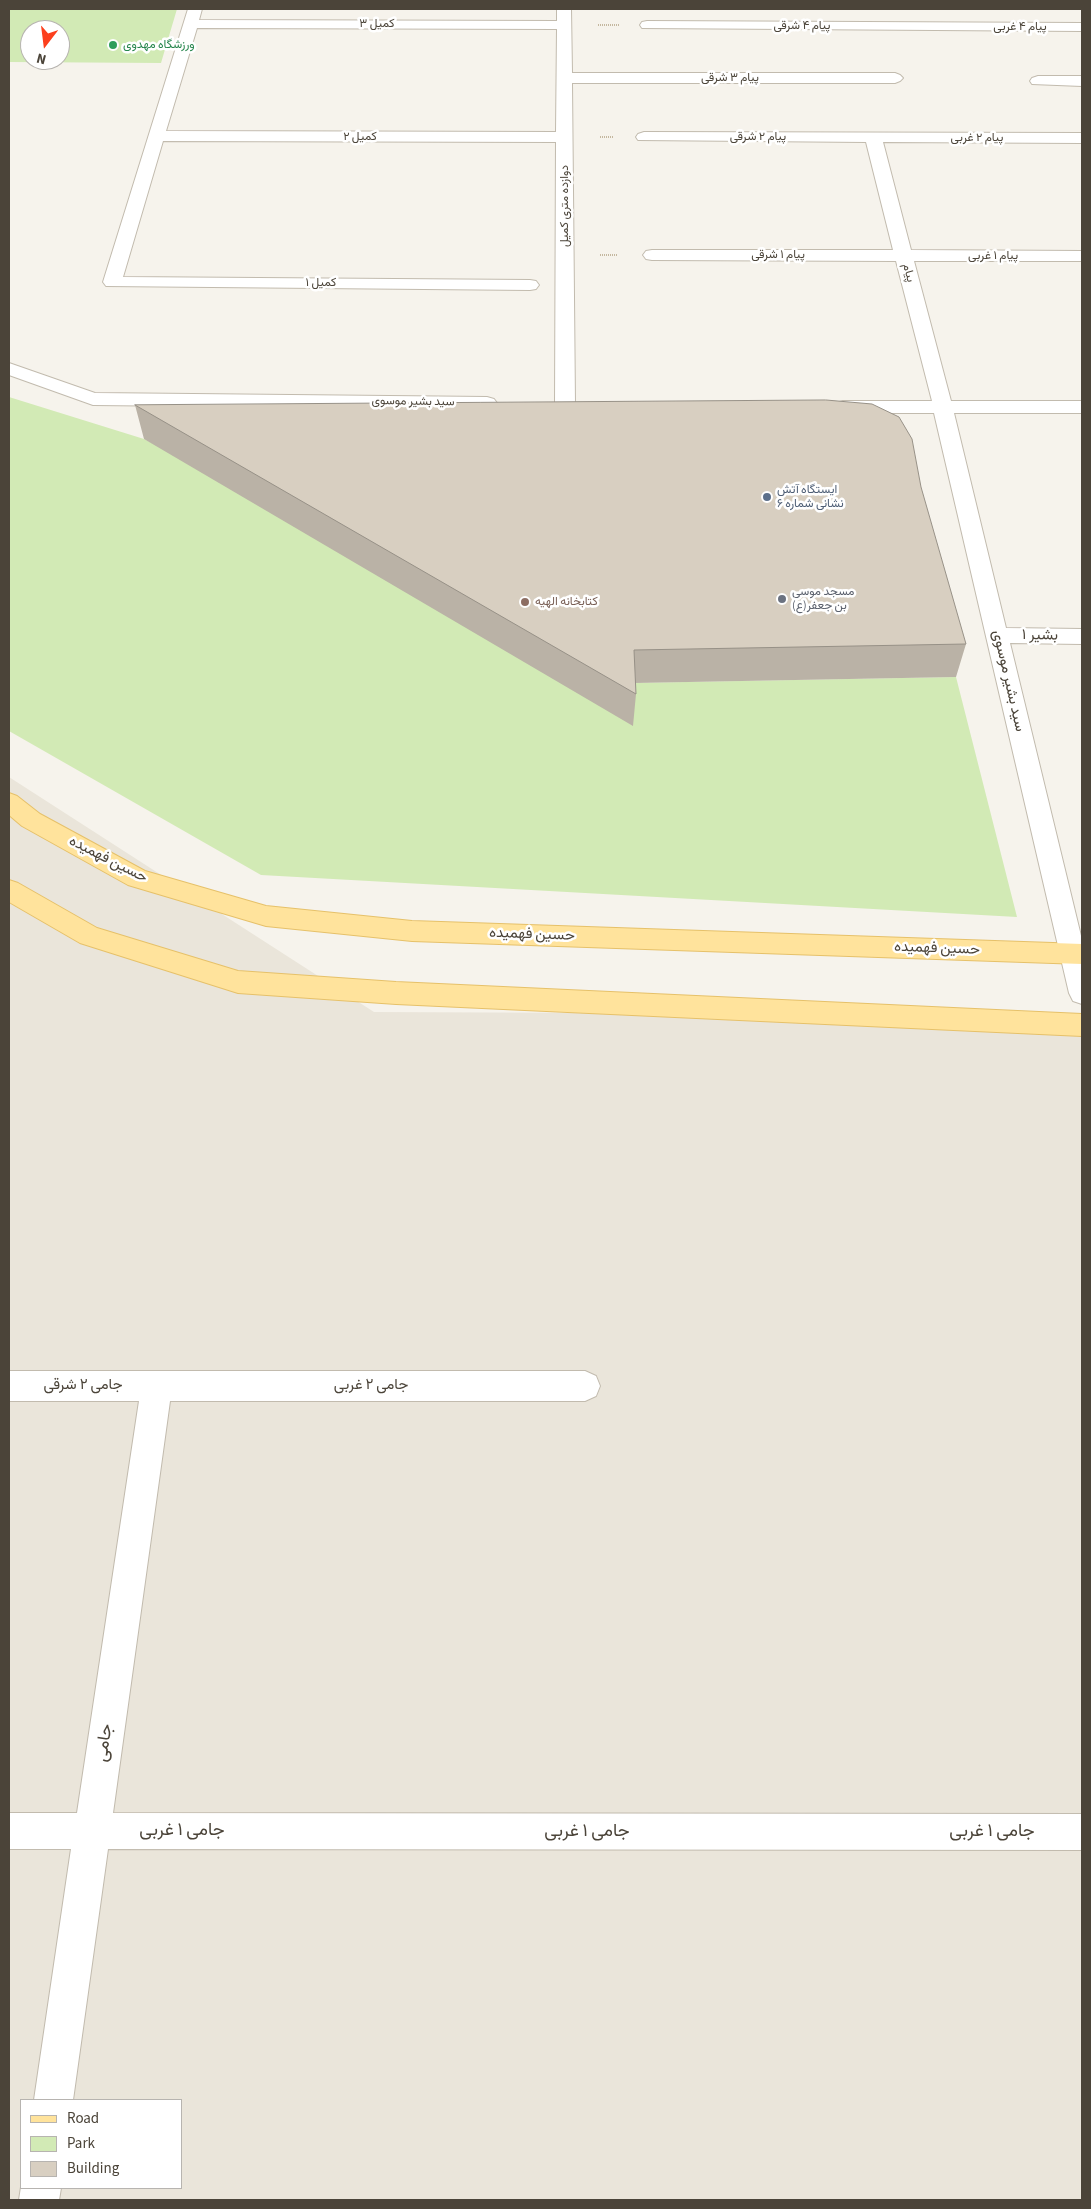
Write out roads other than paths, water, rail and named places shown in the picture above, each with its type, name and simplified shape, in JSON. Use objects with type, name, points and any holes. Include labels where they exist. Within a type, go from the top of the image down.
[{"type":"main road","name":"حسین فهمیده","points":[[9,802],[31,820],[137,878],[266,916],[412,930],[1078,954]]},
{"type":"main road","points":[[9,890],[89,936],[238,982],[396,993],[1082,1025]]},
{"type":"street","points":[[951,9],[957,26]]},
{"type":"street","points":[[156,136],[192,16]]},
{"type":"street","name":"کمیل ۳","points":[[192,16],[564,17]]},
{"type":"street","name":"دوازده متری کمیل","points":[[564,17],[565,404]]},
{"type":"street","name":"پیام ۴ شرقی","points":[[647,25],[957,26]]},
{"type":"street","name":"پیام ۴ غربی","points":[[957,26],[1082,27]]},
{"type":"street","name":"پیام ۳ شرقی","points":[[564,78],[896,78]]},
{"type":"street","points":[[1038,81],[1082,80]]},
{"type":"street","name":"کمیل ۲","points":[[156,136],[565,137]]},
{"type":"street","name":"کمیل ۱","points":[[156,136],[112,282],[530,285]]},
{"type":"street","name":"پیام ۲ شرقی","points":[[644,137],[873,137]]},
{"type":"street","name":"پیام ۲ غربی","points":[[873,137],[1082,138]]},
{"type":"street","name":"پیام","points":[[873,137],[943,408]]},
{"type":"street","name":"پیام ۱ شرقی","points":[[652,255],[904,256]]},
{"type":"street","name":"پیام ۱ غربی","points":[[904,256],[1082,256]]},
{"type":"street","name":"سید بشیر موسوی","points":[[9,369],[93,399],[506,403]]},
{"type":"street","points":[[545,404],[585,404]]},
{"type":"street","points":[[824,406],[943,408],[1082,407]]},
{"type":"street","name":"سید بشیر موسوی","points":[[943,408],[997,635],[1078,954],[1082,992]]},
{"type":"street","name":"بشیر ۱","points":[[997,635],[1082,636]]},
{"type":"street","name":"جامی ۲ شرقی","points":[[9,1386],[157,1386]]},
{"type":"street","name":"جامی ۲ غربی","points":[[157,1386],[585,1386]]},
{"type":"street","name":"جامی","points":[[53,2099],[157,1386]]},
{"type":"street","name":"جامی ۱ غربی","points":[[9,1831],[1082,1832]]},
{"type":"place","name":"ورزشگاه مهدوی","points":[[113,45]]},
{"type":"place","name":"ایستگاه آتش نشانی شماره ۶","points":[[767,497]]},
{"type":"place","name":"مسجد موسی بن جعفر(ع)","points":[[782,599]]},
{"type":"place","name":"کتابخانه الهیه","points":[[525,602]]}]
